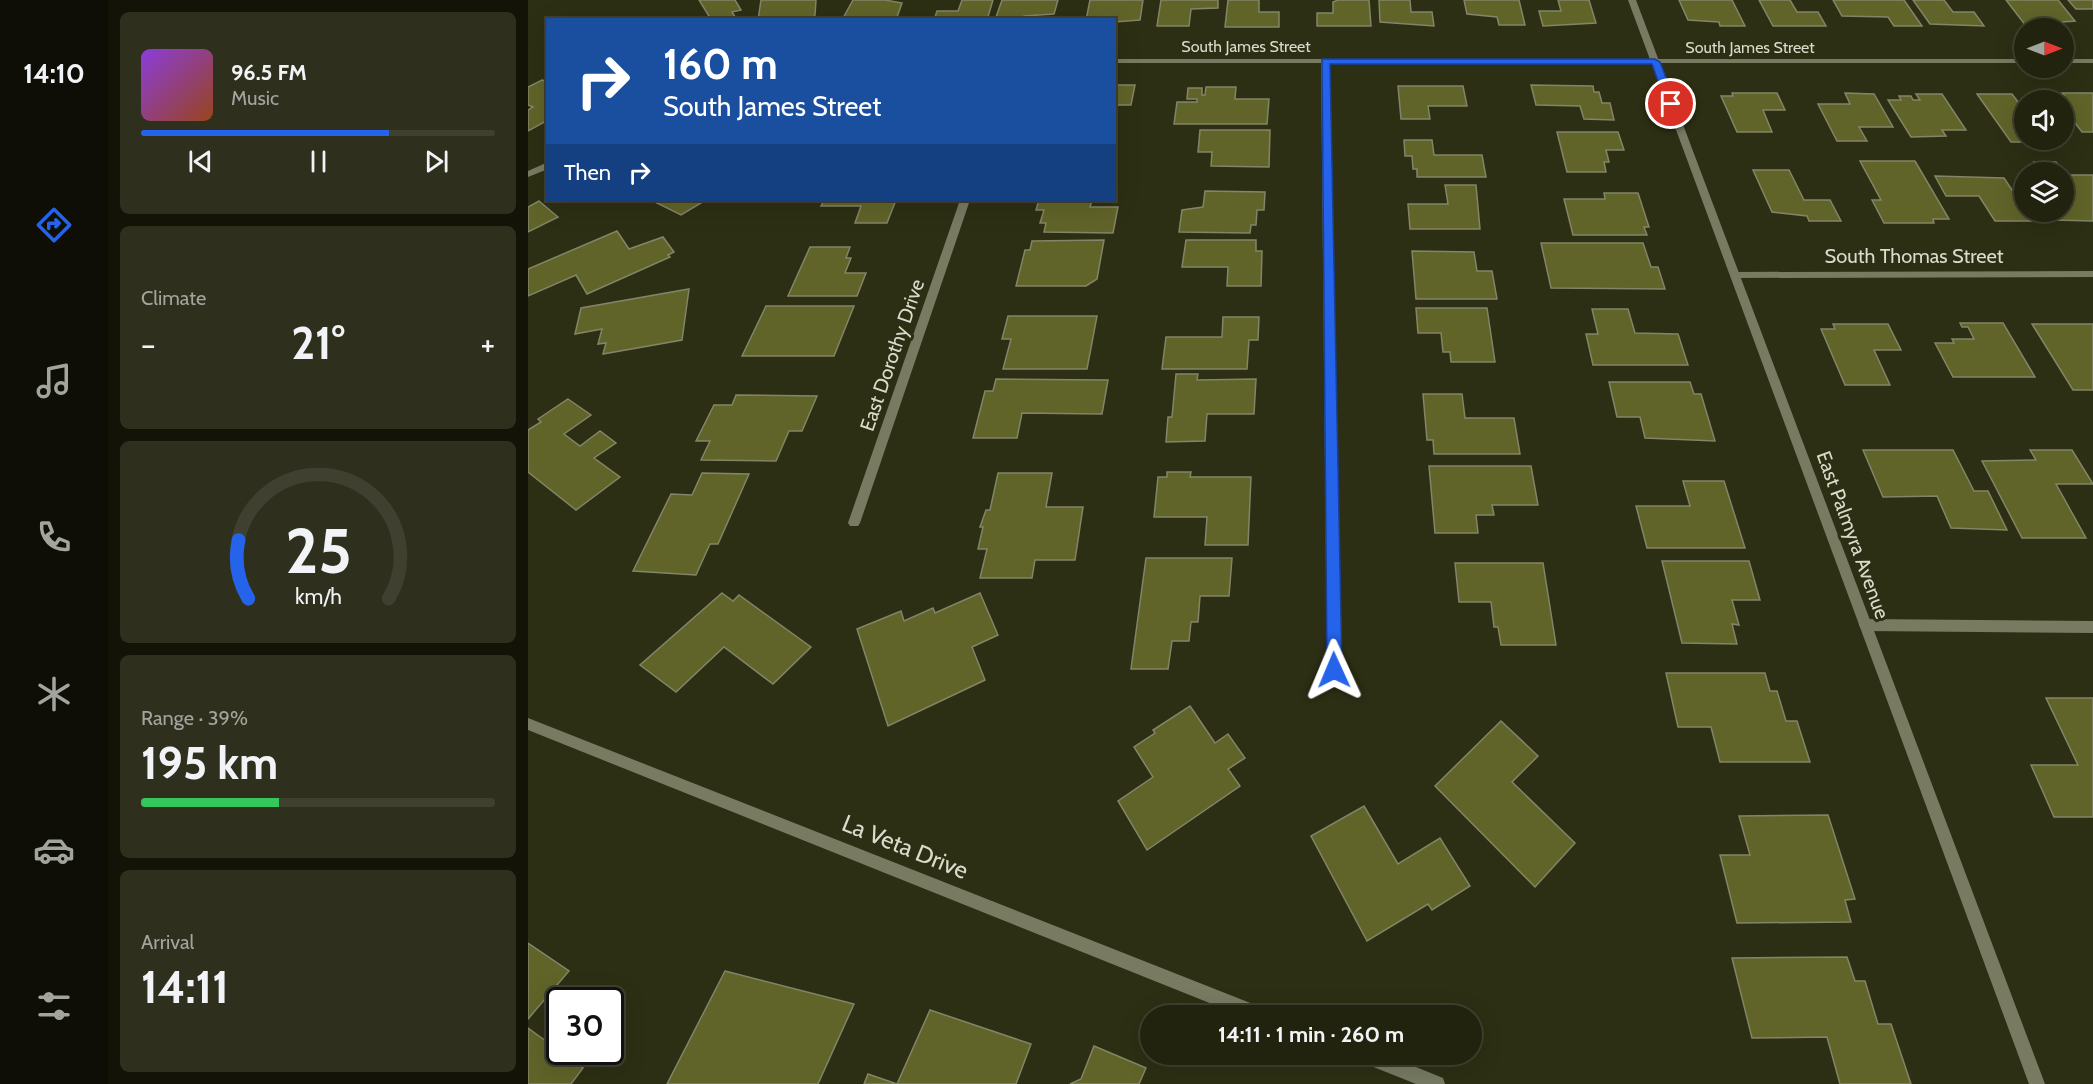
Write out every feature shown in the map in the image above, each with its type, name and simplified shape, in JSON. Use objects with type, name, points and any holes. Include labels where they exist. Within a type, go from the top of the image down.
[{"type":"street","name":"East Palmyra Avenue","points":[[1632,0],[2037,1084]]},
{"type":"street","name":"South James Street","points":[[1116,61],[2014,61]]},
{"type":"street","points":[[1325,61],[1334,670]]},
{"type":"street","points":[[2074,61],[2093,61]]},
{"type":"street","points":[[528,174],[546,166]]},
{"type":"street","name":"East Dorothy Drive","points":[[854,523],[965,201]]},
{"type":"street","name":"South Thomas Street","points":[[1735,275],[2093,274]]},
{"type":"street","points":[[1865,625],[2093,627]]},
{"type":"street","name":"La Veta Drive","points":[[528,724],[1235,1005]]},
{"type":"street","points":[[1390,1065],[1437,1084]]},
{"type":"building","points":[[699,0],[735,0],[741,10],[732,12],[736,18],[704,18],[709,16]]},
{"type":"building","points":[[761,0],[816,0],[813,18],[758,18]]},
{"type":"building","points":[[853,0],[885,0],[902,3],[897,18],[843,18]]},
{"type":"building","points":[[962,0],[993,0],[988,18],[935,18],[937,11],[958,11]]},
{"type":"building","points":[[1002,0],[1058,0],[1054,14],[1024,16],[1023,18],[996,18]]},
{"type":"building","points":[[1090,0],[1143,0],[1140,20],[1116,22],[1116,18],[1086,18]]},
{"type":"building","points":[[1161,0],[1218,0],[1218,8],[1191,9],[1189,26],[1157,26]]},
{"type":"building","points":[[1228,0],[1259,0],[1259,12],[1279,12],[1279,27],[1225,27]]},
{"type":"building","points":[[1369,0],[1371,26],[1317,26],[1317,13],[1333,13],[1333,2]]},
{"type":"building","points":[[1379,0],[1410,0],[1411,12],[1432,12],[1434,26],[1380,22]]},
{"type":"building","points":[[1464,0],[1519,0],[1525,25],[1499,25],[1497,17],[1467,14]]},
{"type":"building","points":[[1558,0],[1589,0],[1596,23],[1543,26],[1539,11],[1561,11]]},
{"type":"building","points":[[1679,0],[1732,0],[1745,26],[1720,26],[1719,22],[1688,20]]},
{"type":"building","points":[[1759,0],[1790,0],[1797,12],[1818,12],[1826,26],[1773,26]]},
{"type":"building","points":[[1833,0],[1904,0],[1922,26],[1894,26],[1888,17],[1842,16]]},
{"type":"building","points":[[1913,0],[1944,0],[1953,12],[1974,12],[1984,26],[1930,24]]},
{"type":"building","points":[[2006,0],[2058,0],[2073,18],[2020,18]]},
{"type":"building","points":[[2068,0],[2093,0],[2093,9],[2076,9]]},
{"type":"building","points":[[542,80],[546,81],[546,121],[528,131],[528,110],[533,107],[528,105],[528,87]]},
{"type":"building","points":[[1116,85],[1135,85],[1131,105],[1116,105]]},
{"type":"building","points":[[1531,85],[1593,86],[1594,92],[1599,92],[1602,103],[1610,103],[1614,120],[1584,119],[1580,106],[1536,105]]},
{"type":"building","points":[[1398,86],[1463,86],[1467,106],[1428,106],[1430,119],[1401,119]]},
{"type":"building","points":[[1206,87],[1236,87],[1235,99],[1269,99],[1267,124],[1174,124],[1177,102],[1197,102],[1197,99],[1187,99],[1188,88],[1202,88],[1202,95],[1205,95]]},
{"type":"building","points":[[1732,93],[1777,93],[1785,110],[1763,110],[1772,132],[1737,132],[1721,96],[1733,96]]},
{"type":"building","points":[[1845,93],[1874,94],[1893,127],[1859,127],[1867,141],[1837,141],[1818,104],[1850,104]]},
{"type":"building","points":[[2074,93],[2093,93],[2093,132],[2082,132],[2074,122]]},
{"type":"building","points":[[1916,94],[1942,94],[1966,130],[1942,130],[1946,136],[1911,137],[1888,100],[1901,100],[1899,96],[1911,96],[1913,100],[1920,100]]},
{"type":"building","points":[[1977,94],[2012,94],[2014,97],[2014,142],[2011,142]]},
{"type":"building","points":[[1200,130],[1270,130],[1269,167],[1211,166],[1212,152],[1198,152]]},
{"type":"building","points":[[1557,132],[1618,132],[1624,150],[1606,150],[1609,162],[1604,162],[1606,172],[1567,172]]},
{"type":"building","points":[[1404,140],[1432,140],[1434,155],[1482,155],[1486,177],[1417,177],[1417,169],[1413,169],[1412,156],[1405,156]]},
{"type":"building","points":[[1860,161],[1915,161],[1949,219],[1933,219],[1934,223],[1884,223],[1872,200],[1881,200]]},
{"type":"building","points":[[1753,170],[1789,170],[1804,200],[1830,200],[1841,221],[1809,221],[1807,216],[1772,212]]},
{"type":"building","points":[[2074,175],[2093,175],[2093,221],[2074,221]]},
{"type":"building","points":[[1935,176],[2004,178],[2014,193],[2014,221],[1995,221],[1979,196],[1946,196]]},
{"type":"building","points":[[1445,185],[1476,185],[1480,229],[1410,229],[1408,204],[1448,204]]},
{"type":"building","points":[[1205,191],[1265,192],[1264,210],[1257,210],[1256,225],[1251,225],[1250,233],[1179,232],[1182,210],[1203,207]]},
{"type":"building","points":[[1604,193],[1638,193],[1649,227],[1644,227],[1647,235],[1573,235],[1564,199],[1605,199]]},
{"type":"building","points":[[539,201],[558,217],[528,232],[528,207]]},
{"type":"building","points":[[653,201],[704,201],[681,215]]},
{"type":"building","points":[[824,201],[896,201],[887,223],[855,223],[861,206],[821,206]]},
{"type":"building","points":[[1039,201],[1092,201],[1090,207],[1118,207],[1113,233],[1044,232],[1046,223],[1040,223],[1044,210],[1036,210]]},
{"type":"building","points":[[617,231],[629,249],[663,237],[674,252],[668,255],[670,257],[587,294],[576,275],[528,296],[528,269]]},
{"type":"building","points":[[1104,240],[1097,279],[1086,286],[1016,286],[1025,250],[1030,250],[1032,241]]},
{"type":"building","points":[[1186,240],[1256,240],[1256,251],[1262,251],[1261,286],[1227,286],[1228,267],[1182,267]]},
{"type":"building","points":[[1541,243],[1643,243],[1651,267],[1658,267],[1665,289],[1551,288]]},
{"type":"building","points":[[810,247],[850,247],[846,258],[851,258],[845,273],[866,273],[857,296],[788,296]]},
{"type":"building","points":[[1412,251],[1474,252],[1477,271],[1492,271],[1497,299],[1416,299]]},
{"type":"building","points":[[689,289],[682,340],[603,354],[606,343],[598,344],[602,329],[575,334],[581,308]]},
{"type":"building","points":[[766,306],[854,306],[834,356],[742,356]]},
{"type":"building","points":[[1416,308],[1487,308],[1495,362],[1451,362],[1450,352],[1443,352],[1441,333],[1418,333]]},
{"type":"building","points":[[1592,309],[1628,309],[1635,333],[1678,334],[1688,365],[1593,365],[1586,334],[1598,334]]},
{"type":"building","points":[[1008,316],[1097,316],[1087,369],[1003,369],[1011,339],[1002,339]]},
{"type":"building","points":[[1223,317],[1259,317],[1258,340],[1249,340],[1247,369],[1162,369],[1166,337],[1222,337]]},
{"type":"building","points":[[1960,323],[2003,323],[2035,377],[1953,377],[1935,343],[1954,343],[1952,339],[1974,339],[1968,327],[1962,327]]},
{"type":"building","points":[[1833,324],[1888,324],[1901,350],[1874,350],[1890,385],[1845,385],[1821,329],[1835,329]]},
{"type":"building","points":[[2032,324],[2093,324],[2093,390],[2073,390]]},
{"type":"building","points":[[1176,374],[1198,374],[1197,380],[1256,379],[1254,414],[1207,414],[1205,441],[1166,442],[1168,417],[1172,417]]},
{"type":"building","points":[[996,379],[1108,380],[1102,414],[1022,413],[1017,438],[973,438],[985,391],[993,391]]},
{"type":"building","points":[[1609,382],[1690,382],[1694,394],[1701,394],[1715,441],[1645,438],[1640,417],[1617,417]]},
{"type":"building","points":[[1423,394],[1462,394],[1465,418],[1514,418],[1520,454],[1434,454],[1433,440],[1427,440]]},
{"type":"building","points":[[736,395],[817,396],[802,431],[789,431],[776,461],[701,460],[710,441],[696,441],[714,405],[732,405]]},
{"type":"building","points":[[568,399],[591,415],[564,434],[580,446],[600,431],[616,443],[594,458],[620,477],[576,510],[528,472],[528,430],[541,422],[538,419]]},
{"type":"building","points":[[1863,450],[1953,450],[1974,491],[1988,491],[2007,530],[1951,528],[1937,496],[1883,497]]},
{"type":"building","points":[[2030,450],[2072,450],[2093,484],[2056,484],[2086,538],[2022,538],[1982,461],[2036,460]]},
{"type":"building","points":[[1429,466],[1531,466],[1538,505],[1492,505],[1494,515],[1476,515],[1478,533],[1435,533]]},
{"type":"building","points":[[1167,472],[1191,472],[1190,477],[1251,477],[1248,545],[1205,545],[1207,517],[1154,517],[1158,477],[1167,477]]},
{"type":"building","points":[[702,473],[749,474],[718,544],[710,544],[696,575],[633,571],[671,494],[692,495]]},
{"type":"building","points":[[998,473],[1052,473],[1046,507],[1083,507],[1075,560],[1035,560],[1032,578],[980,578],[987,549],[978,549],[983,527],[980,527],[986,510],[990,510]]},
{"type":"building","points":[[1683,481],[1724,481],[1745,548],[1647,548],[1636,506],[1690,506]]},
{"type":"building","points":[[1146,558],[1232,558],[1229,596],[1200,596],[1198,622],[1191,622],[1189,641],[1172,641],[1168,669],[1131,669]]},
{"type":"building","points":[[1662,561],[1749,561],[1760,600],[1732,600],[1739,625],[1732,624],[1737,644],[1682,643]]},
{"type":"building","points":[[1455,563],[1543,563],[1556,645],[1501,645],[1498,627],[1494,627],[1491,602],[1459,602]]},
{"type":"building","points":[[722,593],[733,601],[739,595],[811,647],[773,684],[724,647],[676,692],[640,665]]},
{"type":"building","points":[[980,593],[998,635],[972,647],[985,680],[888,726],[857,629],[901,611],[904,621],[933,608],[935,613]]},
{"type":"building","points":[[1666,673],[1765,673],[1770,691],[1777,691],[1786,721],[1797,721],[1810,762],[1720,762],[1711,727],[1678,727]]},
{"type":"building","points":[[2046,698],[2093,698],[2093,817],[2054,817],[2031,765],[2078,765]]},
{"type":"building","points":[[1190,706],[1215,743],[1228,734],[1245,758],[1228,769],[1240,786],[1147,850],[1118,801],[1153,777],[1134,747],[1155,733],[1153,730]]},
{"type":"building","points":[[1501,721],[1538,756],[1512,782],[1575,843],[1535,887],[1435,786]]},
{"type":"building","points":[[1364,806],[1398,864],[1440,838],[1470,886],[1432,910],[1428,904],[1367,941],[1311,836]]},
{"type":"building","points":[[1828,815],[1855,899],[1845,900],[1851,922],[1737,923],[1720,855],[1750,855],[1739,816]]},
{"type":"building","points":[[528,943],[569,971],[555,987],[546,987],[546,998],[528,1019]]},
{"type":"building","points":[[1847,957],[1855,981],[1865,981],[1878,1024],[1891,1024],[1911,1084],[1840,1084],[1827,1037],[1752,1038],[1732,958]]},
{"type":"building","points":[[725,971],[854,1004],[818,1084],[667,1084]]},
{"type":"building","points":[[930,1010],[1031,1044],[1016,1084],[897,1084]]},
{"type":"building","points":[[528,1028],[546,1041],[546,1065],[579,1065],[583,1068],[571,1084],[528,1084]]},
{"type":"building","points":[[1094,1046],[1146,1068],[1139,1084],[1070,1084],[1081,1079]]},
{"type":"building","points":[[868,1074],[897,1084],[864,1084]]},
{"type":"route","points":[[1334,670],[1325,61],[1655,62],[1671,104]]}]
